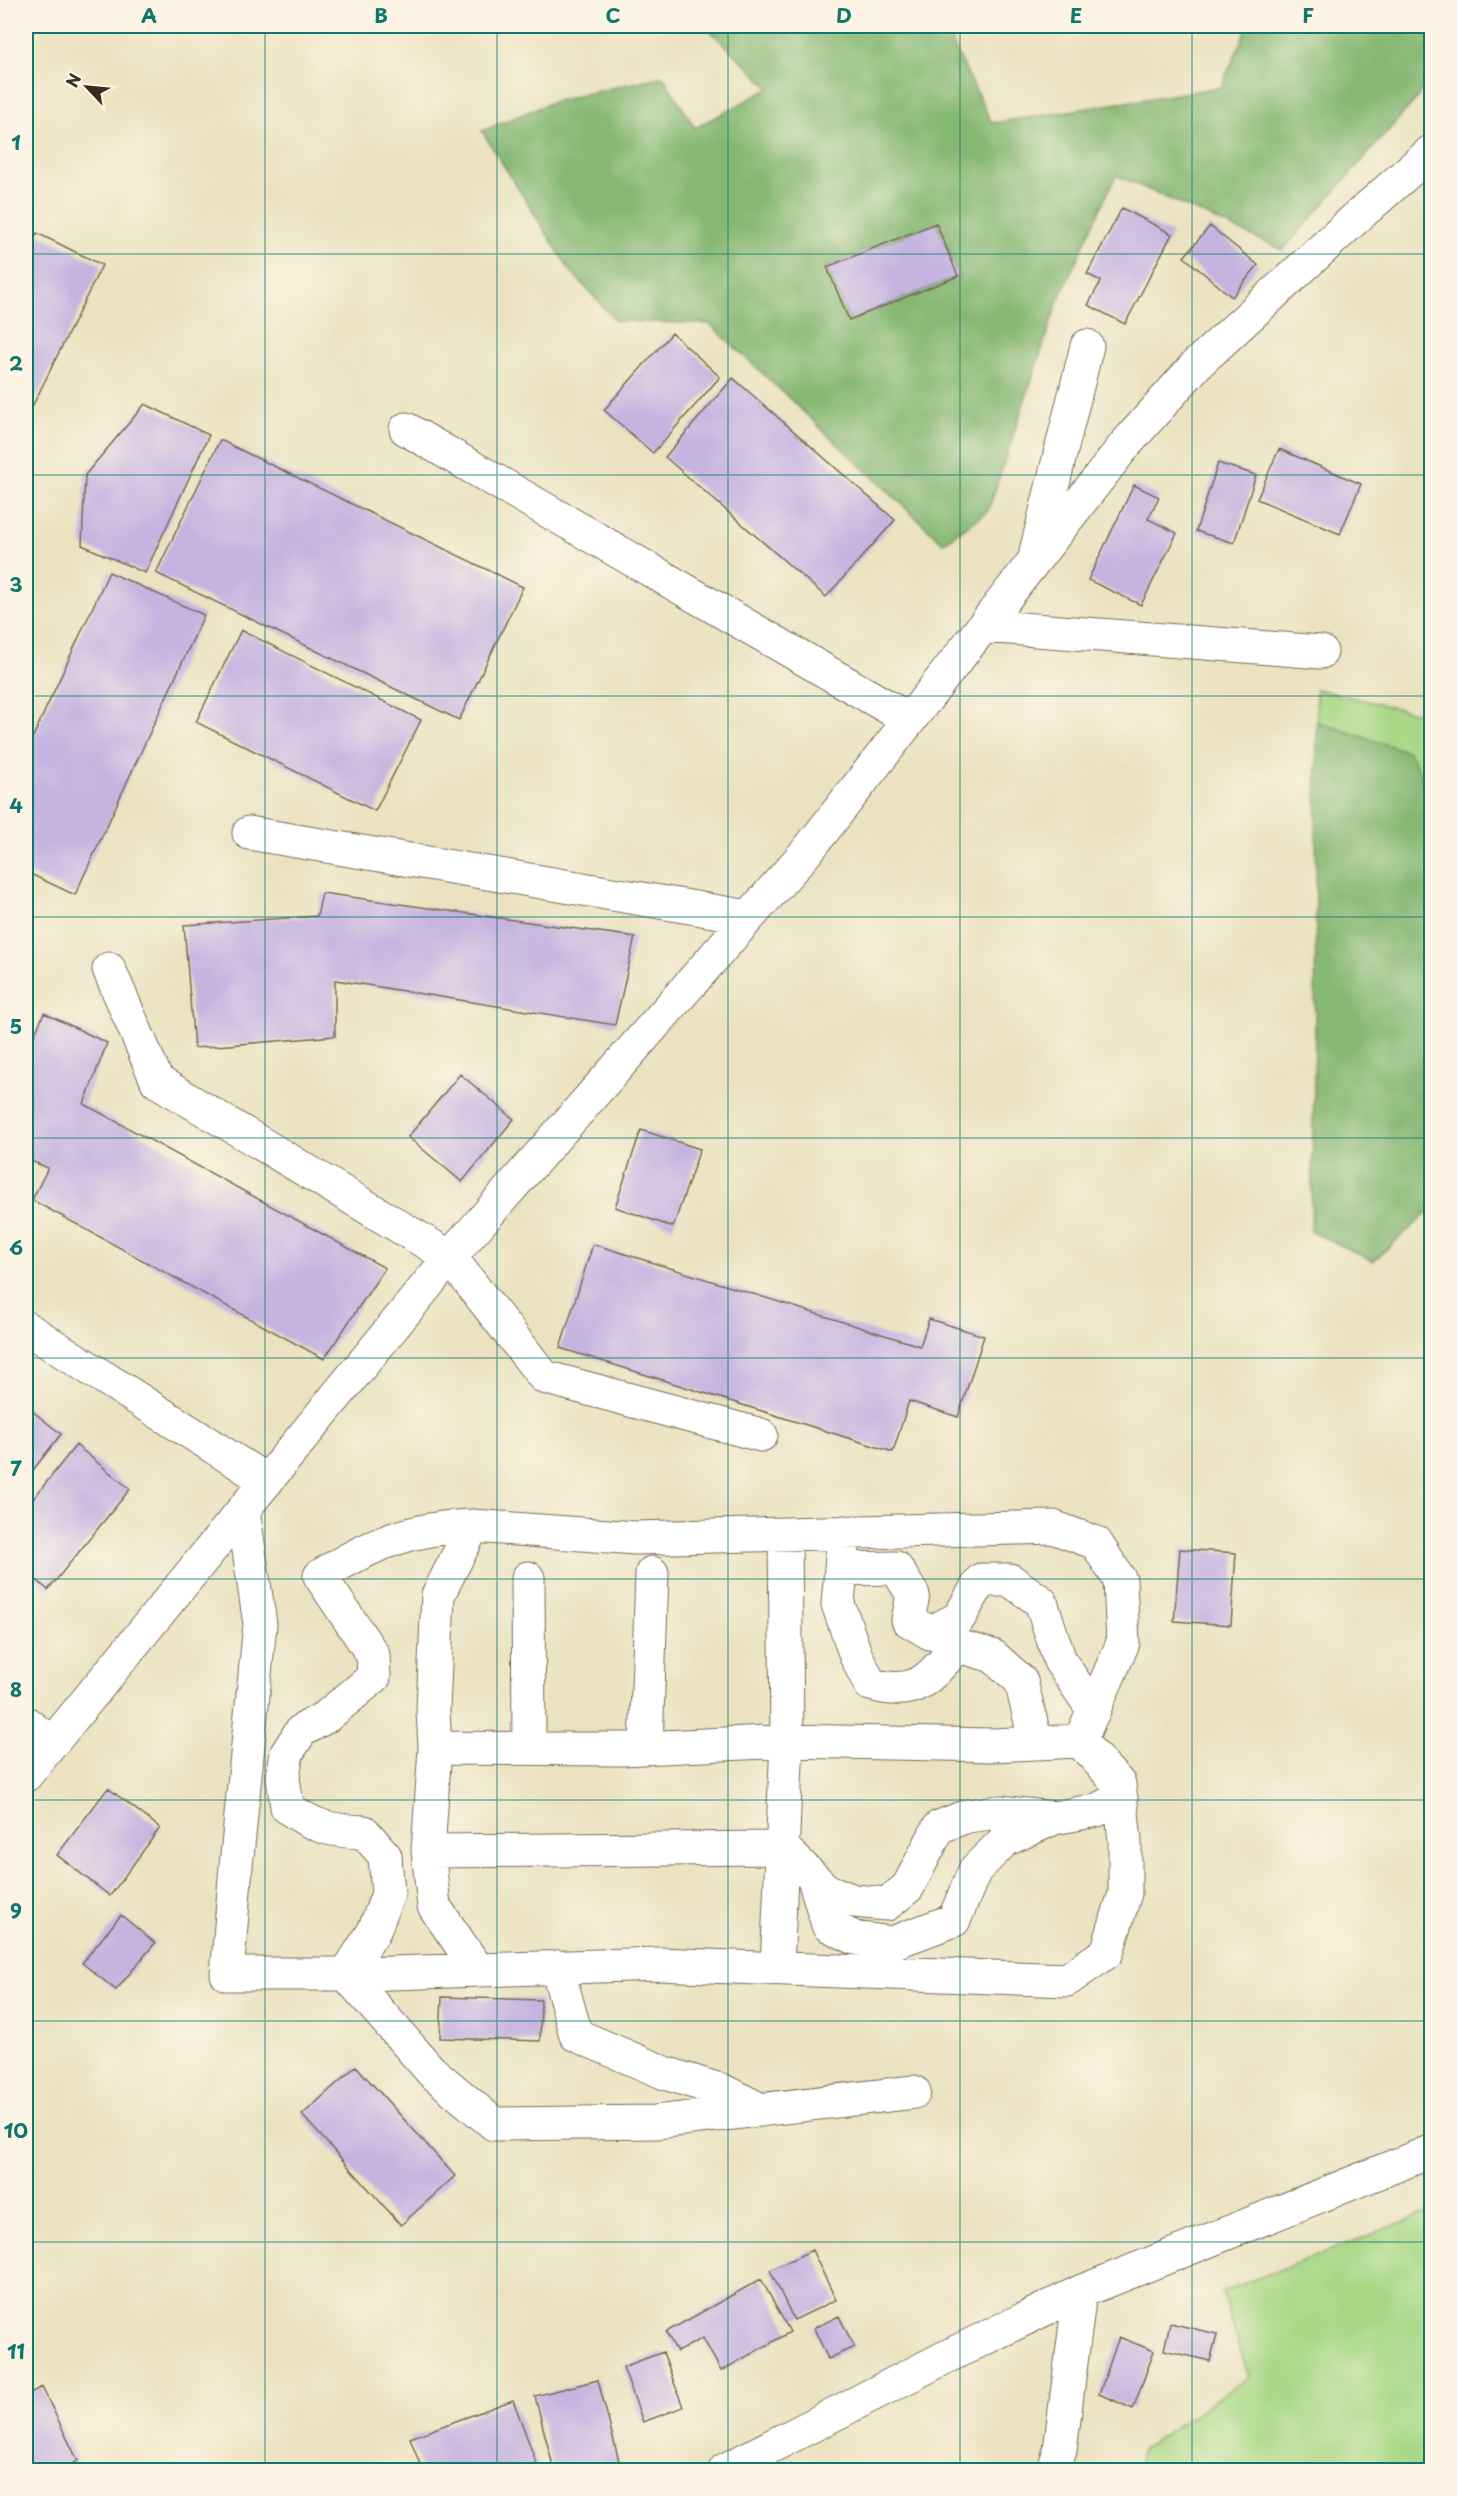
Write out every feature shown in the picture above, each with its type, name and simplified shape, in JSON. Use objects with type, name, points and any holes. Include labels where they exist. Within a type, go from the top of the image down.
[{"type":"street","points":[[26,1775],[450,1257],[807,850],[1124,446],[1197,364],[1431,151]]},
{"type":"street","points":[[1034,563],[1087,346]]},
{"type":"street","points":[[406,429],[910,720]]},
{"type":"street","points":[[984,626],[1320,652]]},
{"type":"street","points":[[249,833],[749,917]]},
{"type":"street","points":[[109,969],[157,1081],[450,1257],[544,1377],[761,1435]]},
{"type":"street","points":[[26,1328],[267,1481]]},
{"type":"street","points":[[243,1510],[260,1624],[227,1974],[346,1974],[658,1964],[1067,1980],[1107,1952],[1125,1893],[1125,1840],[1119,1784],[1080,1741]]},
{"type":"street","points":[[346,1974],[374,1931],[388,1894],[385,1856],[364,1832],[335,1831],[308,1822],[287,1807],[283,1777],[287,1753],[302,1731],[327,1716],[374,1677],[374,1655],[320,1576],[350,1557],[399,1536],[447,1526],[635,1538],[1053,1527],[1096,1543],[1120,1580],[1123,1643],[1080,1741]]},
{"type":"street","points":[[473,1526],[438,1595],[433,1709],[435,1748],[428,1851],[434,1906],[478,1970]]},
{"type":"street","points":[[844,1532],[838,1604],[856,1656],[870,1684],[891,1690],[924,1683],[958,1646],[993,1656],[1022,1681],[1036,1743]]},
{"type":"street","points":[[777,1968],[787,1741],[785,1534]]},
{"type":"street","points":[[841,1569],[896,1568],[914,1595],[908,1620],[930,1633],[959,1617],[981,1580],[1010,1580],[1041,1602],[1060,1661],[1094,1711]]},
{"type":"street","points":[[646,1747],[652,1573]]},
{"type":"street","points":[[528,1578],[530,1748]]},
{"type":"street","points":[[26,1723],[51,1743]]},
{"type":"street","points":[[435,1748],[621,1749],[787,1741],[992,1745],[1080,1741]]},
{"type":"street","points":[[814,1879],[828,1925],[855,1938],[892,1943],[954,1920],[975,1870],[1005,1840],[1054,1818],[1097,1810],[1121,1798]]},
{"type":"street","points":[[428,1851],[783,1848],[826,1890],[854,1901],[887,1904],[908,1887],[939,1827],[967,1816],[1000,1812],[1054,1818]]},
{"type":"street","points":[[557,1967],[576,2035],[665,2073],[723,2091],[761,2110]]},
{"type":"street","points":[[346,1974],[431,2071],[494,2124],[656,2122],[914,2092]]},
{"type":"street","points":[[725,2470],[942,2359],[1080,2292],[1431,2151]]},
{"type":"street","points":[[1054,2470],[1060,2450],[1080,2292]]},
{"type":"green space","points":[[705,26],[944,26],[992,123],[1221,87],[1248,26],[1431,26],[1431,70],[1417,98],[1283,250],[1116,175],[1059,298],[988,511],[943,543],[710,324],[616,321],[569,269],[482,131],[555,101],[663,76],[695,128],[770,88]],"holes":[[[936,223],[958,276],[849,320],[827,267]]]},
{"type":"green space","points":[[1316,689],[1431,716],[1431,793],[1409,752],[1317,722]]},
{"type":"green space","points":[[1317,722],[1409,752],[1431,793],[1431,1210],[1373,1261],[1311,1231]]},
{"type":"green space","points":[[1431,2211],[1431,2470],[1138,2470],[1141,2450],[1249,2377],[1222,2292]]},
{"type":"building","points":[[1122,208],[1172,234],[1125,324],[1088,305],[1101,281],[1087,274]]},
{"type":"building","points":[[936,223],[958,276],[849,320],[827,267]]},
{"type":"building","points":[[1210,226],[1258,265],[1232,297],[1184,257]]},
{"type":"building","points":[[37,233],[102,265],[32,407],[26,404],[26,257]]},
{"type":"building","points":[[672,333],[720,377],[653,453],[604,410]]},
{"type":"building","points":[[733,378],[895,520],[826,597],[665,457]]},
{"type":"building","points":[[145,404],[209,435],[145,573],[82,545],[85,475]]},
{"type":"building","points":[[220,440],[523,587],[459,720],[156,573]]},
{"type":"building","points":[[1279,449],[1361,484],[1340,534],[1257,499]]},
{"type":"building","points":[[1218,463],[1256,475],[1234,543],[1196,531]]},
{"type":"building","points":[[1134,485],[1159,497],[1148,519],[1177,533],[1141,605],[1088,580]]},
{"type":"building","points":[[109,572],[204,615],[75,895],[26,872],[26,752]]},
{"type":"building","points":[[241,630],[421,720],[375,811],[196,722]]},
{"type":"building","points":[[322,893],[635,937],[615,1025],[335,980],[335,1036],[194,1048],[184,925],[317,916]]},
{"type":"building","points":[[44,1013],[107,1043],[84,1104],[385,1268],[324,1359],[32,1200],[48,1168],[26,1159],[26,1055]]},
{"type":"building","points":[[460,1074],[514,1119],[462,1182],[408,1137]]},
{"type":"building","points":[[641,1130],[700,1149],[673,1227],[615,1207]]},
{"type":"building","points":[[593,1244],[920,1346],[929,1319],[984,1336],[958,1417],[909,1401],[893,1452],[560,1348]]},
{"type":"building","points":[[26,1406],[61,1434],[26,1479]]},
{"type":"building","points":[[76,1445],[130,1489],[48,1590],[26,1571],[26,1508]]},
{"type":"building","points":[[1180,1549],[1236,1553],[1231,1625],[1174,1621]]},
{"type":"building","points":[[108,1788],[160,1828],[110,1896],[57,1855]]},
{"type":"building","points":[[121,1915],[155,1943],[116,1990],[82,1963]]},
{"type":"building","points":[[442,1997],[541,2000],[540,2041],[440,2038]]},
{"type":"building","points":[[356,2066],[455,2176],[401,2225],[302,2115]]},
{"type":"building","points":[[812,2250],[836,2300],[794,2320],[770,2270]]},
{"type":"building","points":[[761,2279],[790,2332],[721,2371],[703,2338],[677,2352],[666,2332]]},
{"type":"building","points":[[839,2316],[854,2347],[828,2359],[814,2328]]},
{"type":"building","points":[[1170,2323],[1217,2334],[1210,2361],[1164,2350]]},
{"type":"building","points":[[1119,2337],[1154,2351],[1133,2409],[1099,2394]]},
{"type":"building","points":[[663,2352],[683,2407],[643,2422],[623,2367]]},
{"type":"building","points":[[598,2380],[619,2461],[582,2470],[554,2470],[535,2396]]},
{"type":"building","points":[[42,2387],[78,2461],[59,2470],[26,2470],[26,2395]]},
{"type":"building","points":[[513,2400],[538,2467],[528,2470],[422,2470],[410,2438]]}]
